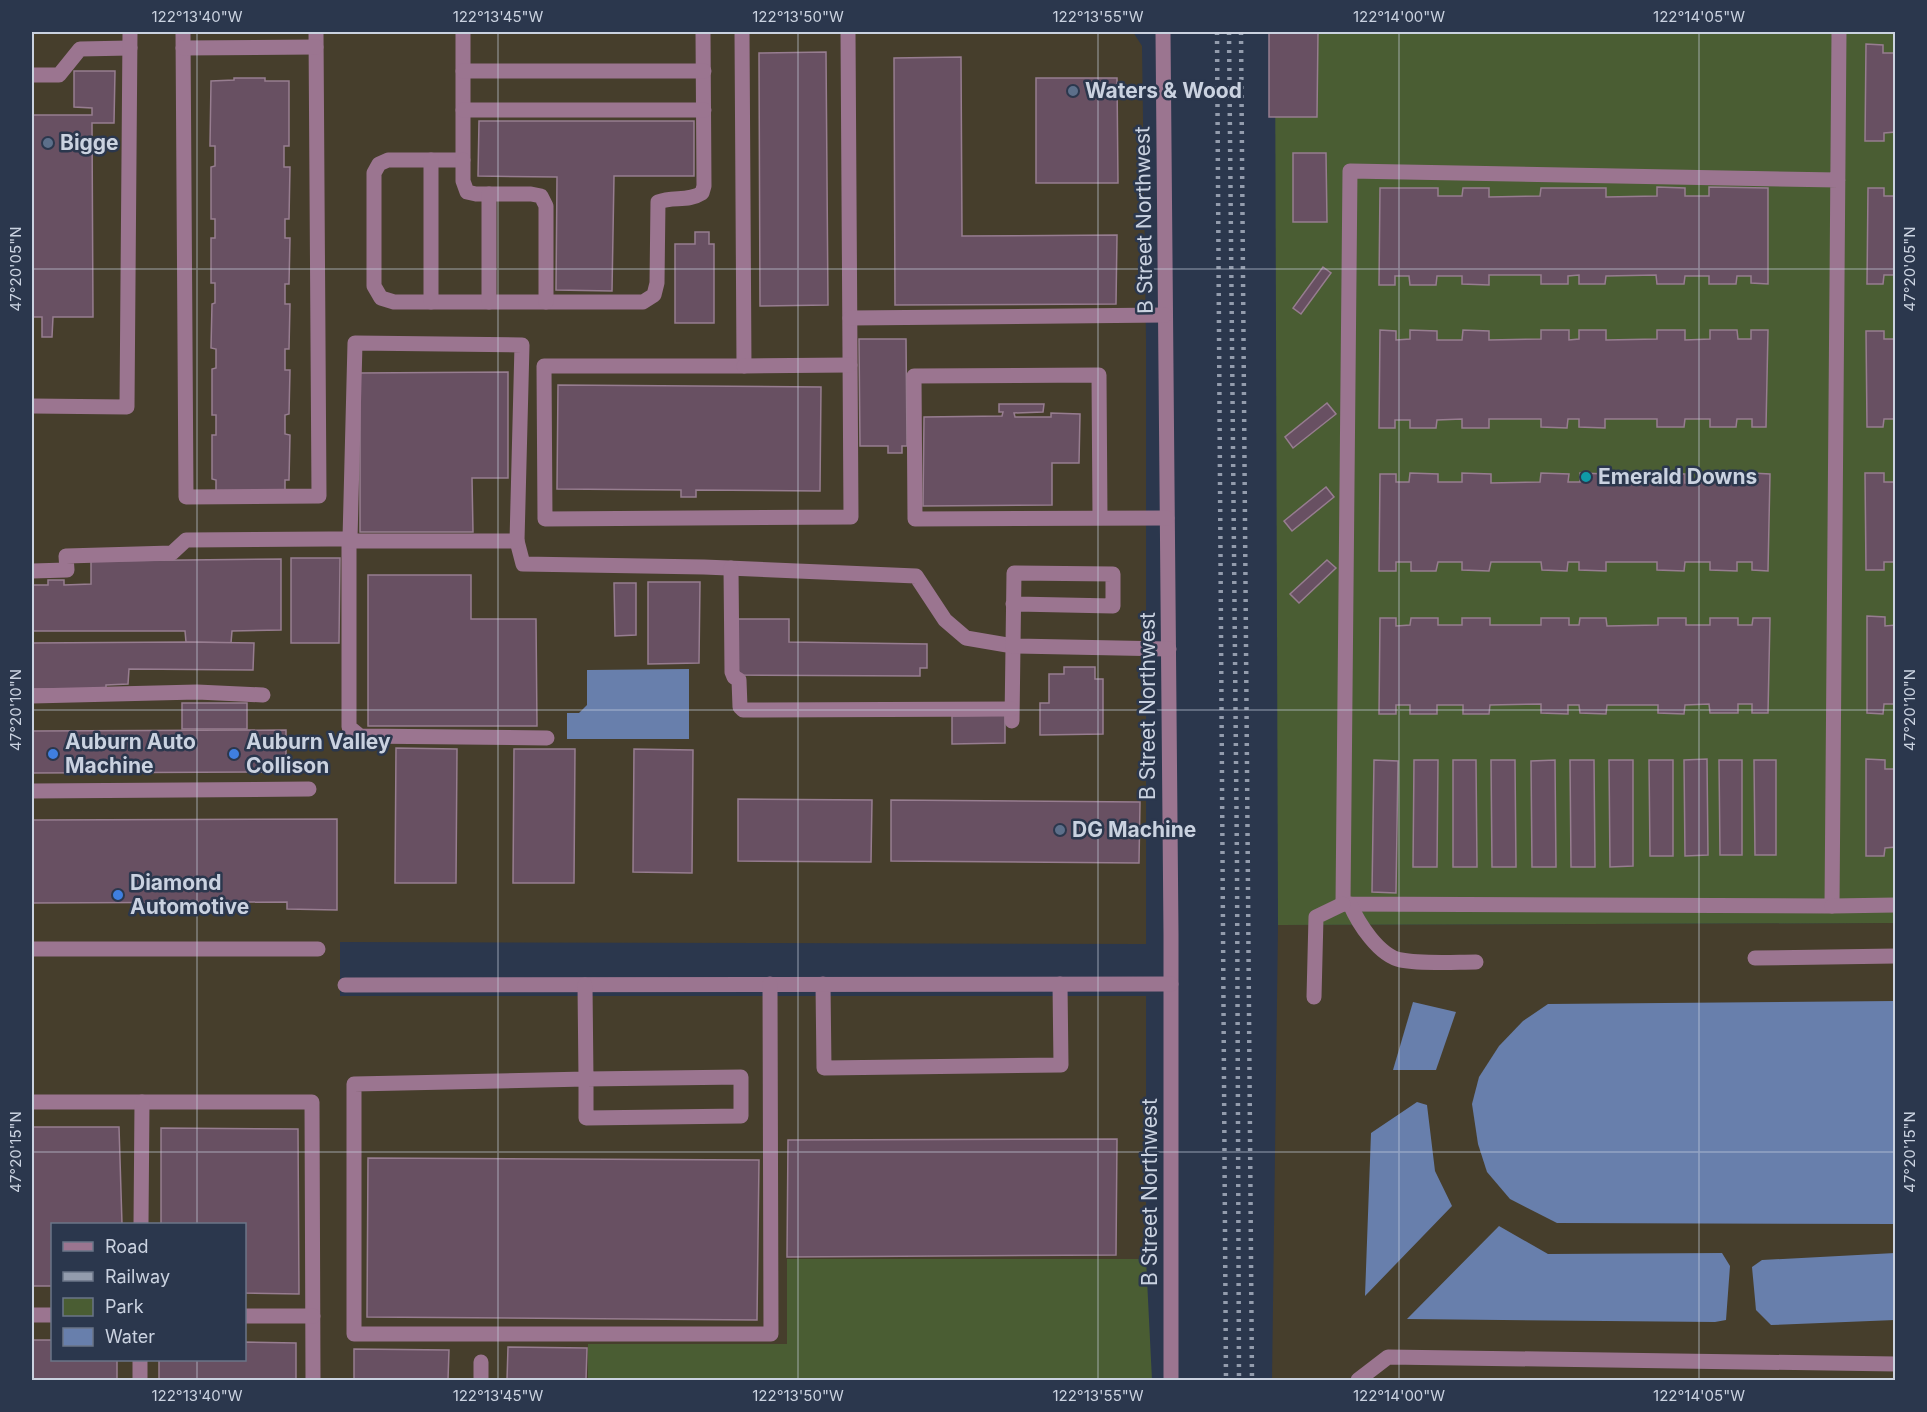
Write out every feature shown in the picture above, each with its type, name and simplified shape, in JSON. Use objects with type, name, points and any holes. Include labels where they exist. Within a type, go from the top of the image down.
[{"type":"street","points":[[32,406],[127,407],[130,32]]},
{"type":"street","points":[[183,32],[183,48],[186,497],[320,496],[316,39],[183,48]]},
{"type":"street","points":[[463,32],[464,181],[467,192],[541,196],[546,206],[546,302]]},
{"type":"street","points":[[464,160],[388,160],[379,164],[374,173],[374,286],[381,298],[394,302],[643,302],[654,295],[657,284],[658,202],[667,198],[694,198],[702,194],[704,186],[703,32]]},
{"type":"street","points":[[742,32],[744,366]]},
{"type":"street","points":[[848,32],[851,517],[544,519],[544,366],[850,365]]},
{"type":"street","name":"B Street Northwest","points":[[1163,32],[1171,984],[1171,1380]]},
{"type":"street","points":[[1832,906],[1839,32]]},
{"type":"street","points":[[32,75],[60,75],[80,49],[130,48]]},
{"type":"street","points":[[463,71],[704,71]]},
{"type":"street","points":[[464,110],[704,110]]},
{"type":"street","points":[[431,160],[431,302]]},
{"type":"street","points":[[1476,962],[1401,960],[1385,953],[1356,920],[1347,903],[1350,171],[1838,180]]},
{"type":"street","points":[[489,194],[489,302]]},
{"type":"street","points":[[849,318],[1166,315]]},
{"type":"street","points":[[547,738],[360,736],[350,727],[350,540],[355,343],[522,345],[517,541],[523,564],[731,568],[916,576],[945,620],[966,638],[1013,646],[1168,649]]},
{"type":"street","points":[[1100,518],[1099,375],[914,376],[915,519],[1167,518]]},
{"type":"street","points":[[32,571],[67,570],[66,556],[171,553],[186,540],[517,541]]},
{"type":"street","points":[[731,568],[732,672],[739,680],[740,707],[743,710],[1012,715],[1013,604],[1014,573],[1113,574],[1113,606],[1013,604]]},
{"type":"street","points":[[32,696],[197,692],[263,695]]},
{"type":"street","points":[[32,791],[309,789]]},
{"type":"street","points":[[1314,997],[1316,917],[1347,903],[1896,905]]},
{"type":"street","points":[[32,949],[318,949]]},
{"type":"street","points":[[1755,958],[1896,956]]},
{"type":"street","points":[[585,985],[586,1079],[586,1118],[741,1116],[741,1077],[586,1079],[354,1084],[354,1334],[771,1334],[770,984]]},
{"type":"street","points":[[823,984],[824,1068],[1061,1065],[1060,984]]},
{"type":"street","points":[[345,985],[1171,984]]},
{"type":"street","points":[[32,1102],[312,1102],[313,1380]]},
{"type":"street","points":[[141,1223],[142,1102]]},
{"type":"street","points":[[32,1315],[51,1315]]},
{"type":"street","points":[[246,1316],[313,1316]]},
{"type":"street","points":[[1358,1380],[1388,1357],[1896,1364]]},
{"type":"street","points":[[140,1361],[140,1380]]},
{"type":"street","points":[[481,1362],[481,1380]]},
{"type":"shaded area","points":[[32,32],[1133,32],[1142,46],[1146,339],[1146,944],[340,942],[340,996],[1146,996],[1146,1259],[787,1259],[787,1344],[588,1344],[588,1380],[32,1380]]},
{"type":"shaded area","points":[[1895,923],[1895,1380],[1272,1380],[1278,925]]},
{"type":"green space","name":"Emerald Downs","points":[[1275,32],[1895,32],[1895,923],[1278,925]]},
{"type":"green space","points":[[787,1259],[1146,1259],[1152,1380],[588,1380],[588,1344],[787,1344]]},
{"type":"water","points":[[689,669],[689,739],[567,739],[567,713],[579,713],[587,705],[587,670]]},
{"type":"water","points":[[1895,1001],[1895,1224],[1557,1223],[1510,1199],[1487,1172],[1478,1144],[1472,1104],[1479,1077],[1499,1046],[1523,1021],[1548,1004]]},
{"type":"water","points":[[1413,1002],[1456,1012],[1436,1070],[1393,1070]]},
{"type":"water","points":[[1417,1102],[1427,1105],[1435,1171],[1452,1206],[1365,1296],[1371,1133]]},
{"type":"water","points":[[1499,1226],[1548,1254],[1722,1253],[1730,1266],[1726,1320],[1715,1322],[1407,1319]]},
{"type":"water","points":[[1895,1253],[1895,1320],[1771,1325],[1756,1310],[1752,1267],[1762,1260]]},
{"type":"building","points":[[1269,32],[1318,32],[1317,117],[1269,117]]},
{"type":"building","points":[[1866,44],[1883,45],[1883,53],[1896,53],[1896,132],[1884,133],[1884,141],[1865,141]]},
{"type":"building","points":[[826,52],[828,305],[760,306],[759,53]]},
{"type":"building","points":[[961,57],[962,236],[1117,235],[1116,304],[895,305],[894,58]]},
{"type":"building","points":[[74,71],[115,71],[114,123],[92,123],[93,317],[53,317],[52,337],[42,337],[42,317],[32,317],[32,115],[92,115],[92,108],[74,107]]},
{"type":"building","points":[[234,78],[289,81],[289,146],[284,146],[284,167],[290,167],[289,219],[285,219],[285,238],[290,238],[289,284],[285,284],[285,304],[290,304],[289,349],[285,349],[285,370],[290,370],[289,414],[285,415],[285,434],[290,435],[289,480],[285,480],[285,490],[216,491],[216,480],[212,479],[212,435],[216,435],[216,415],[212,415],[212,369],[216,368],[216,349],[211,348],[215,283],[211,283],[211,238],[215,238],[215,219],[211,219],[211,167],[215,166],[215,146],[210,146],[211,81],[234,80]]},
{"type":"building","points":[[1036,78],[1117,78],[1118,183],[1036,183]]},
{"type":"building","points":[[479,121],[694,121],[694,176],[614,176],[612,291],[556,290],[557,177],[478,176]]},
{"type":"building","points":[[1293,153],[1326,153],[1327,222],[1293,222]]},
{"type":"building","points":[[1657,187],[1685,188],[1685,196],[1709,196],[1709,187],[1768,188],[1768,284],[1751,283],[1751,276],[1737,276],[1736,284],[1709,284],[1709,276],[1685,276],[1684,284],[1657,284],[1656,275],[1606,276],[1605,284],[1579,284],[1579,275],[1568,276],[1568,284],[1541,284],[1541,275],[1489,275],[1489,285],[1462,284],[1462,276],[1437,276],[1436,285],[1410,285],[1409,276],[1395,276],[1395,285],[1379,285],[1380,188],[1438,188],[1438,196],[1462,196],[1463,188],[1489,188],[1489,197],[1540,196],[1541,188],[1606,188],[1606,197],[1657,196]]},
{"type":"building","points":[[1868,188],[1884,188],[1884,196],[1896,196],[1896,275],[1884,275],[1883,284],[1867,284]]},
{"type":"building","points":[[695,232],[709,232],[709,244],[714,244],[714,323],[675,323],[675,244],[695,244]]},
{"type":"building","points":[[1323,267],[1331,273],[1301,314],[1293,308]]},
{"type":"building","points":[[1380,330],[1396,331],[1396,340],[1410,339],[1410,330],[1437,331],[1437,340],[1462,340],[1463,330],[1489,331],[1489,340],[1541,339],[1541,330],[1569,330],[1569,340],[1579,339],[1579,330],[1606,330],[1606,340],[1657,339],[1657,330],[1685,330],[1685,340],[1710,339],[1710,330],[1737,330],[1738,339],[1751,339],[1751,330],[1768,330],[1766,427],[1752,427],[1752,419],[1737,419],[1736,427],[1710,427],[1710,419],[1685,419],[1684,427],[1657,427],[1657,419],[1605,419],[1605,428],[1579,427],[1579,419],[1568,419],[1567,428],[1541,427],[1541,419],[1489,419],[1489,428],[1462,428],[1462,419],[1437,420],[1436,428],[1410,428],[1410,420],[1395,420],[1395,428],[1379,428]]},
{"type":"building","points":[[1866,331],[1884,331],[1884,339],[1896,339],[1896,419],[1884,419],[1883,427],[1867,427]]},
{"type":"building","points":[[859,339],[906,339],[907,446],[902,446],[902,453],[888,453],[888,446],[860,446]]},
{"type":"building","points":[[508,372],[508,478],[472,478],[473,532],[360,532],[360,373]]},
{"type":"building","points":[[558,385],[821,387],[820,491],[696,490],[696,497],[681,497],[681,490],[557,489]]},
{"type":"building","points":[[1327,403],[1336,414],[1293,448],[1285,437]]},
{"type":"building","points":[[999,404],[1044,404],[1043,412],[1014,413],[1015,417],[1051,417],[1051,413],[1080,414],[1079,463],[1052,463],[1052,505],[923,506],[924,417],[1002,416],[1003,412],[999,412]]},
{"type":"building","points":[[1410,473],[1438,474],[1438,482],[1462,482],[1462,473],[1491,474],[1491,483],[1540,482],[1541,473],[1569,474],[1568,482],[1580,482],[1580,473],[1607,474],[1607,482],[1658,482],[1658,473],[1685,474],[1685,483],[1710,482],[1711,473],[1738,474],[1738,483],[1752,482],[1752,473],[1770,474],[1768,571],[1752,570],[1752,562],[1737,562],[1737,571],[1710,570],[1710,562],[1685,562],[1684,571],[1657,570],[1657,562],[1606,562],[1606,571],[1579,570],[1579,562],[1568,562],[1567,571],[1542,570],[1541,562],[1491,562],[1489,571],[1462,570],[1462,562],[1438,562],[1436,571],[1411,571],[1411,562],[1396,562],[1396,571],[1379,571],[1380,474],[1396,474],[1396,482],[1409,482]]},
{"type":"building","points":[[1865,473],[1884,473],[1884,482],[1896,482],[1896,562],[1884,562],[1884,570],[1866,570]]},
{"type":"building","points":[[1326,487],[1334,497],[1292,531],[1284,521]]},
{"type":"building","points":[[291,558],[340,558],[339,643],[291,643]]},
{"type":"building","points":[[281,559],[281,630],[232,631],[231,643],[186,642],[185,631],[32,631],[32,585],[48,585],[48,580],[64,580],[64,585],[91,584],[91,561]]},
{"type":"building","points":[[1327,560],[1336,568],[1299,603],[1290,594]]},
{"type":"building","points":[[368,575],[471,575],[471,619],[536,619],[537,726],[368,726]]},
{"type":"building","points":[[648,582],[700,582],[699,663],[648,664]]},
{"type":"building","points":[[614,583],[636,583],[636,635],[615,636]]},
{"type":"building","points":[[1867,616],[1885,617],[1885,626],[1896,625],[1896,704],[1884,704],[1883,714],[1867,713]]},
{"type":"building","points":[[1380,618],[1396,618],[1396,626],[1410,625],[1411,618],[1438,618],[1438,625],[1462,625],[1462,618],[1490,618],[1490,625],[1541,625],[1541,618],[1569,618],[1569,625],[1579,625],[1580,618],[1606,618],[1607,626],[1658,625],[1658,618],[1686,618],[1686,625],[1710,625],[1710,618],[1738,618],[1738,625],[1752,625],[1753,618],[1770,618],[1768,713],[1752,713],[1752,704],[1738,704],[1738,713],[1710,713],[1709,704],[1685,705],[1684,714],[1658,713],[1658,705],[1607,705],[1606,714],[1580,713],[1579,705],[1568,705],[1568,714],[1541,713],[1541,704],[1490,705],[1489,714],[1463,714],[1463,705],[1437,705],[1437,714],[1410,714],[1410,705],[1396,705],[1396,714],[1379,714]]},
{"type":"building","points":[[736,619],[789,619],[789,642],[927,644],[927,668],[920,668],[920,676],[736,675]]},
{"type":"building","points":[[32,643],[254,643],[253,670],[129,669],[128,684],[106,685],[106,689],[32,689]]},
{"type":"building","points":[[1064,667],[1095,667],[1095,679],[1103,679],[1103,734],[1040,735],[1040,703],[1049,703],[1049,674],[1064,674]]},
{"type":"building","points":[[182,703],[247,703],[247,729],[182,729]]},
{"type":"building","points":[[1005,715],[1005,743],[952,744],[952,716]]},
{"type":"building","points":[[286,730],[286,772],[32,773],[32,731]]},
{"type":"building","points":[[396,748],[457,749],[456,883],[395,883]]},
{"type":"building","points":[[514,749],[575,749],[574,883],[513,883]]},
{"type":"building","points":[[634,749],[693,750],[692,873],[633,872]]},
{"type":"building","points":[[1707,759],[1708,855],[1685,856],[1684,760]]},
{"type":"building","points":[[1866,759],[1885,760],[1885,769],[1896,769],[1896,847],[1885,848],[1884,856],[1866,856]]},
{"type":"building","points":[[1374,760],[1398,761],[1396,893],[1372,892]]},
{"type":"building","points":[[1414,760],[1438,760],[1437,867],[1413,867]]},
{"type":"building","points":[[1453,760],[1476,760],[1477,867],[1453,867]]},
{"type":"building","points":[[1491,760],[1515,760],[1516,867],[1492,867]]},
{"type":"building","points":[[1555,760],[1556,867],[1532,867],[1531,761]]},
{"type":"building","points":[[1570,760],[1594,760],[1595,867],[1571,867]]},
{"type":"building","points":[[1609,760],[1633,760],[1633,866],[1610,867]]},
{"type":"building","points":[[1649,760],[1673,760],[1673,856],[1650,856]]},
{"type":"building","points":[[1719,760],[1742,760],[1742,855],[1720,855]]},
{"type":"building","points":[[1754,760],[1776,760],[1776,855],[1755,855]]},
{"type":"building","points":[[738,799],[872,800],[871,862],[738,861]]},
{"type":"building","points":[[891,800],[1140,802],[1139,863],[891,861]]},
{"type":"building","points":[[337,819],[337,910],[287,909],[287,902],[32,903],[32,820]]},
{"type":"building","points":[[32,1127],[119,1127],[122,1223],[51,1223],[51,1286],[32,1286]]},
{"type":"building","points":[[161,1128],[298,1129],[299,1294],[246,1293],[246,1223],[161,1223]]},
{"type":"building","points":[[1117,1139],[1116,1255],[787,1257],[788,1140]]},
{"type":"building","points":[[368,1158],[759,1160],[757,1320],[367,1317]]},
{"type":"building","points":[[32,1340],[51,1340],[51,1361],[117,1361],[117,1380],[32,1380]]},
{"type":"building","points":[[246,1342],[296,1343],[296,1380],[159,1380],[159,1361],[246,1361]]},
{"type":"building","points":[[508,1347],[587,1348],[586,1380],[507,1380]]},
{"type":"building","points":[[354,1349],[449,1350],[448,1380],[354,1380]]},
{"type":"railway","points":[[1217,32],[1226,1380]]},
{"type":"railway","points":[[1229,32],[1237,863],[1239,1380]]},
{"type":"railway","points":[[1241,32],[1252,1380]]},
{"type":"place","name":"Waters & Wood","points":[[1073,91]]},
{"type":"place","name":"Bigge","points":[[48,143]]},
{"type":"place","name":"Emerald Downs","points":[[1586,477]]},
{"type":"place","name":"Auburn Auto Machine","points":[[53,754]]},
{"type":"place","name":"Auburn Valley Collison","points":[[234,754]]},
{"type":"place","name":"DG Machine","points":[[1060,830]]},
{"type":"place","name":"Diamond Automotive","points":[[118,895]]}]
